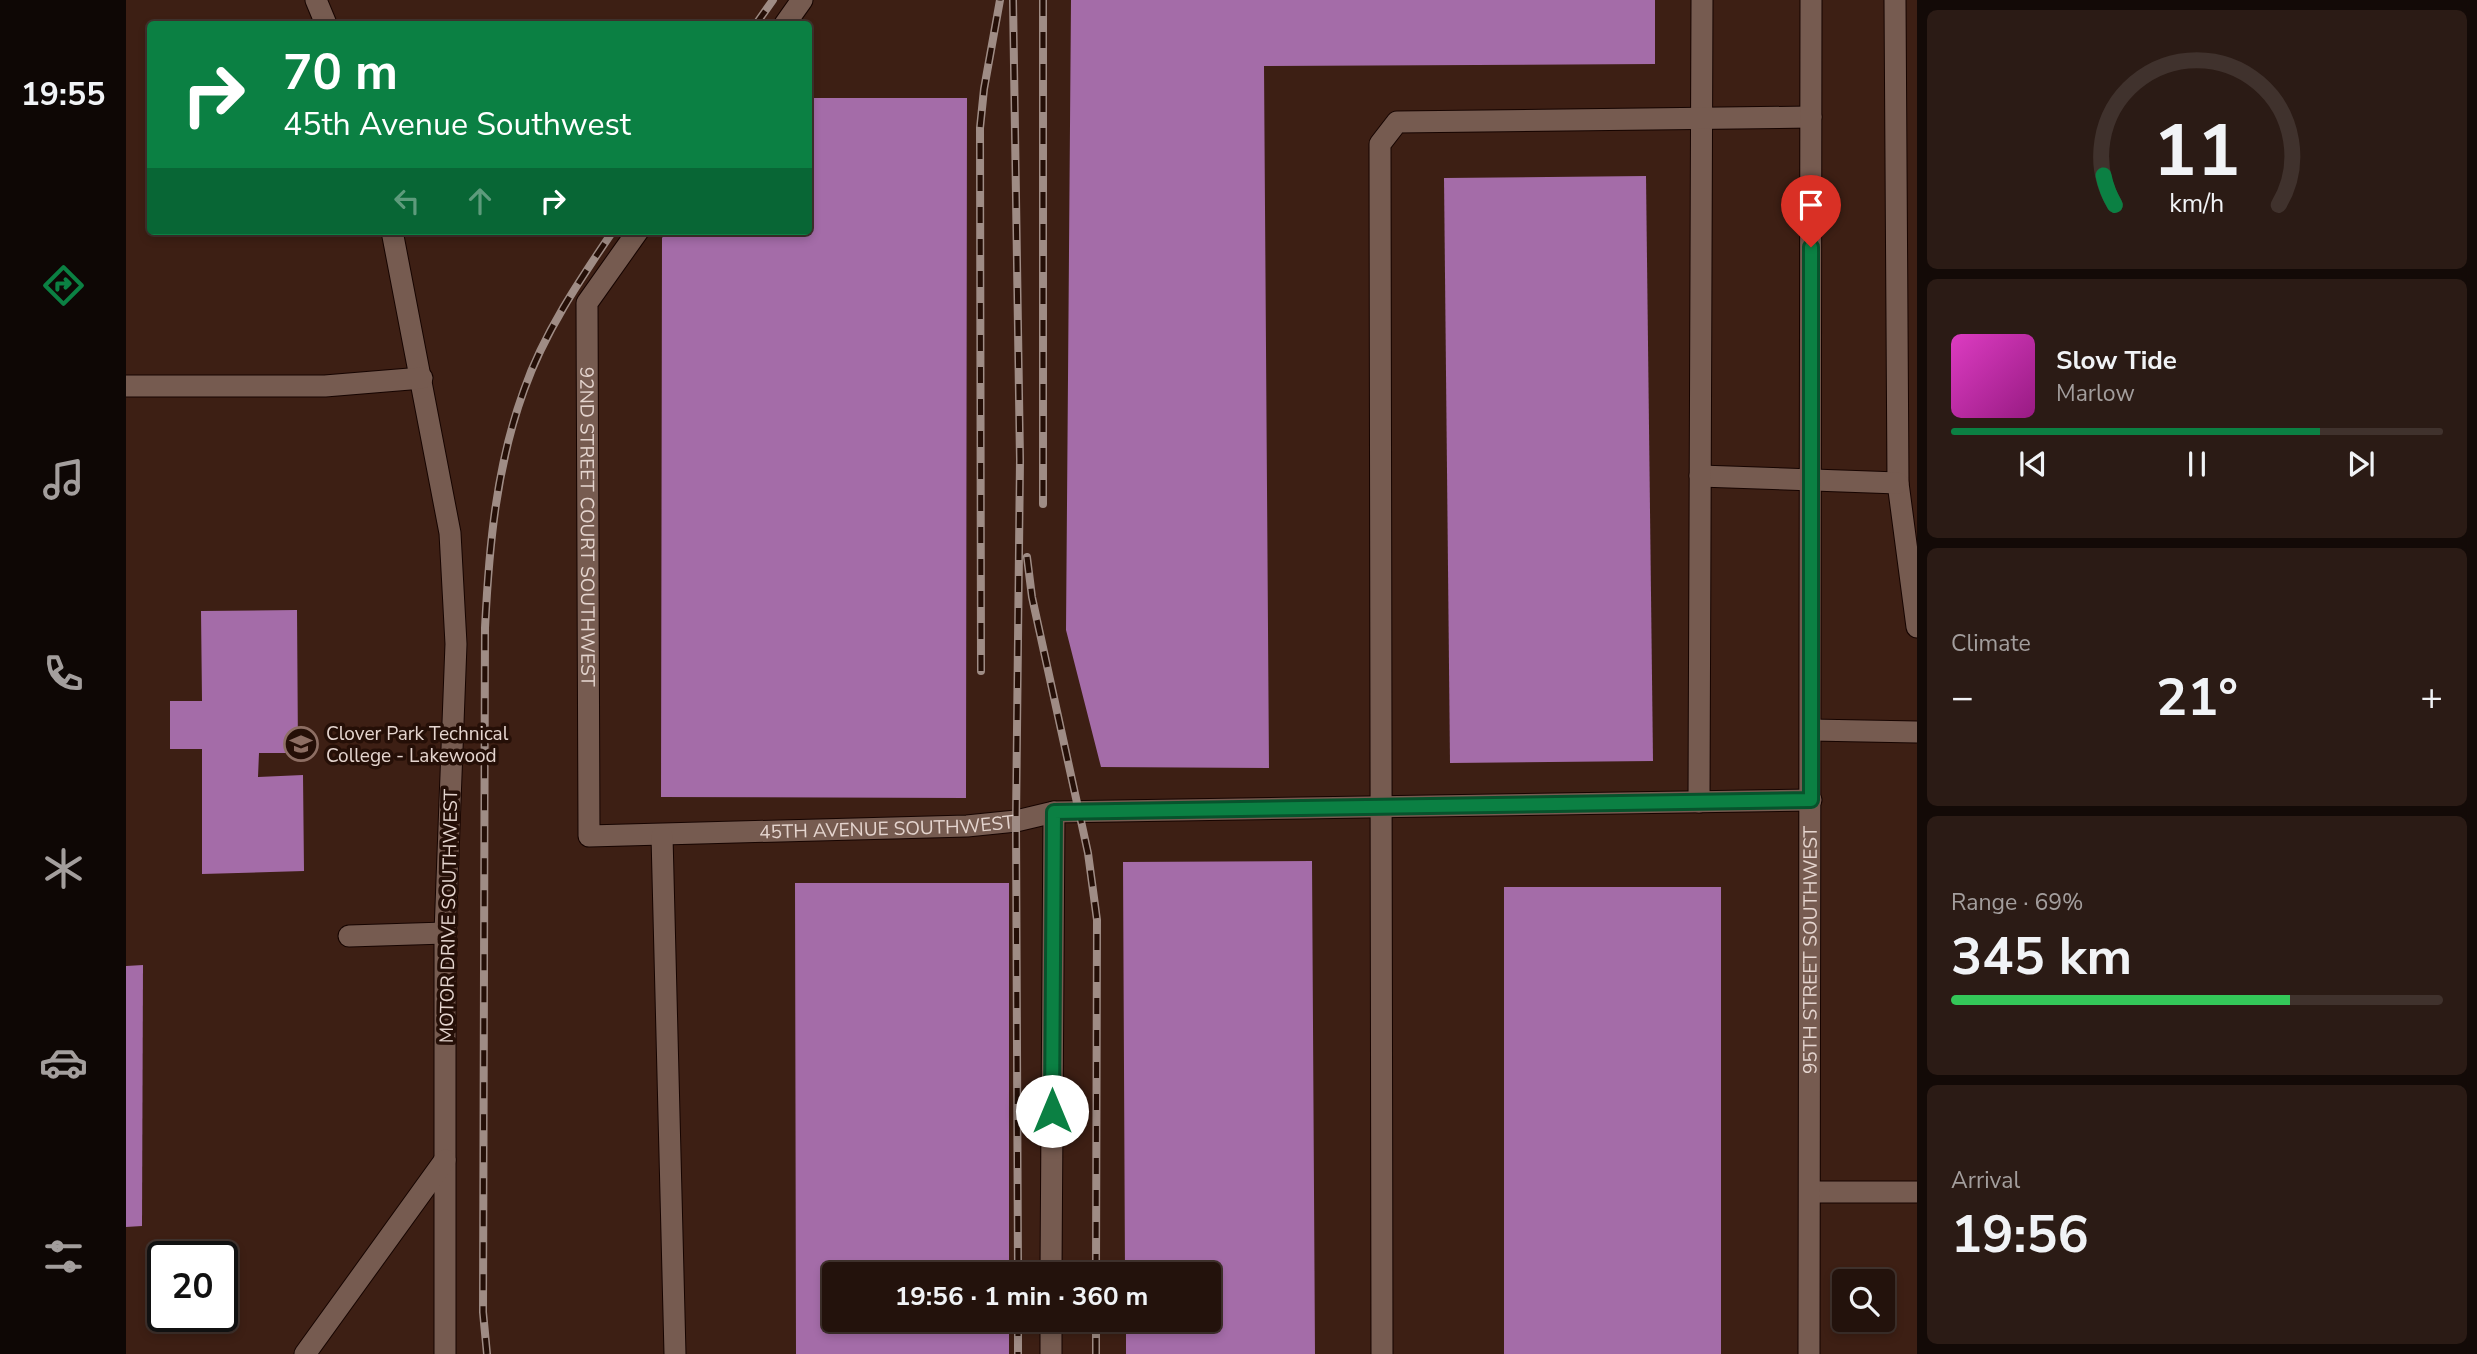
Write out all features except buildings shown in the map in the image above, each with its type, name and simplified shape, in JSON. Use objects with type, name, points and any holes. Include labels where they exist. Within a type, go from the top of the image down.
[{"type":"street","points":[[316,0],[325,21]]},
{"type":"street","points":[[787,21],[802,0]]},
{"type":"street","points":[[1699,802],[1702,0]]},
{"type":"street","name":"95TH STREET SOUTHWEST","points":[[1810,1354],[1811,0]]},
{"type":"street","points":[[1895,0],[1898,483],[1917,627]]},
{"type":"street","points":[[1382,1354],[1380,144],[1397,122],[1811,117]]},
{"type":"street","name":"MOTOR DRIVE SOUTHWEST","points":[[393,235],[450,533],[456,644],[445,933],[445,1354]]},
{"type":"street","name":"92ND STREET COURT SOUTHWEST","points":[[589,836],[587,303],[635,235]]},
{"type":"street","points":[[126,386],[325,386],[422,378]]},
{"type":"street","points":[[1700,476],[1898,483]]},
{"type":"street","points":[[1811,730],[1917,732]]},
{"type":"street","name":"45TH AVENUE SOUTHWEST","points":[[589,836],[967,826],[1016,821],[1054,812],[1811,800]]},
{"type":"street","points":[[1051,1262],[1054,812]]},
{"type":"street","points":[[662,835],[675,1354]]},
{"type":"street","points":[[349,936],[445,933]]},
{"type":"street","points":[[305,1354],[445,1160]]},
{"type":"street","points":[[1810,1192],[1917,1192]]},
{"type":"street","points":[[1051,1332],[1051,1354]]},
{"type":"shaded area","points":[[126,0],[1917,0],[1917,1354],[126,1354]]},
{"type":"railway","points":[[758,21],[773,0]]},
{"type":"railway","points":[[981,671],[980,128],[1000,0]]},
{"type":"railway","points":[[1013,0],[1020,460],[1016,821],[1018,1262]]},
{"type":"railway","points":[[1043,0],[1043,504]]},
{"type":"railway","points":[[487,1354],[483,1312],[485,628],[495,507],[514,419],[532,369],[563,308],[610,235]]},
{"type":"railway","points":[[1027,557],[1032,597],[1088,853],[1097,920],[1096,1262]]},
{"type":"railway","points":[[1018,1332],[1018,1354]]},
{"type":"railway","points":[[1096,1332],[1096,1354]]},
{"type":"place","name":"Clover Park Technical College - Lakewood","points":[[301,744]]},
{"type":"route","points":[[1052,1111],[1054,812],[1811,800],[1811,247]]}]
